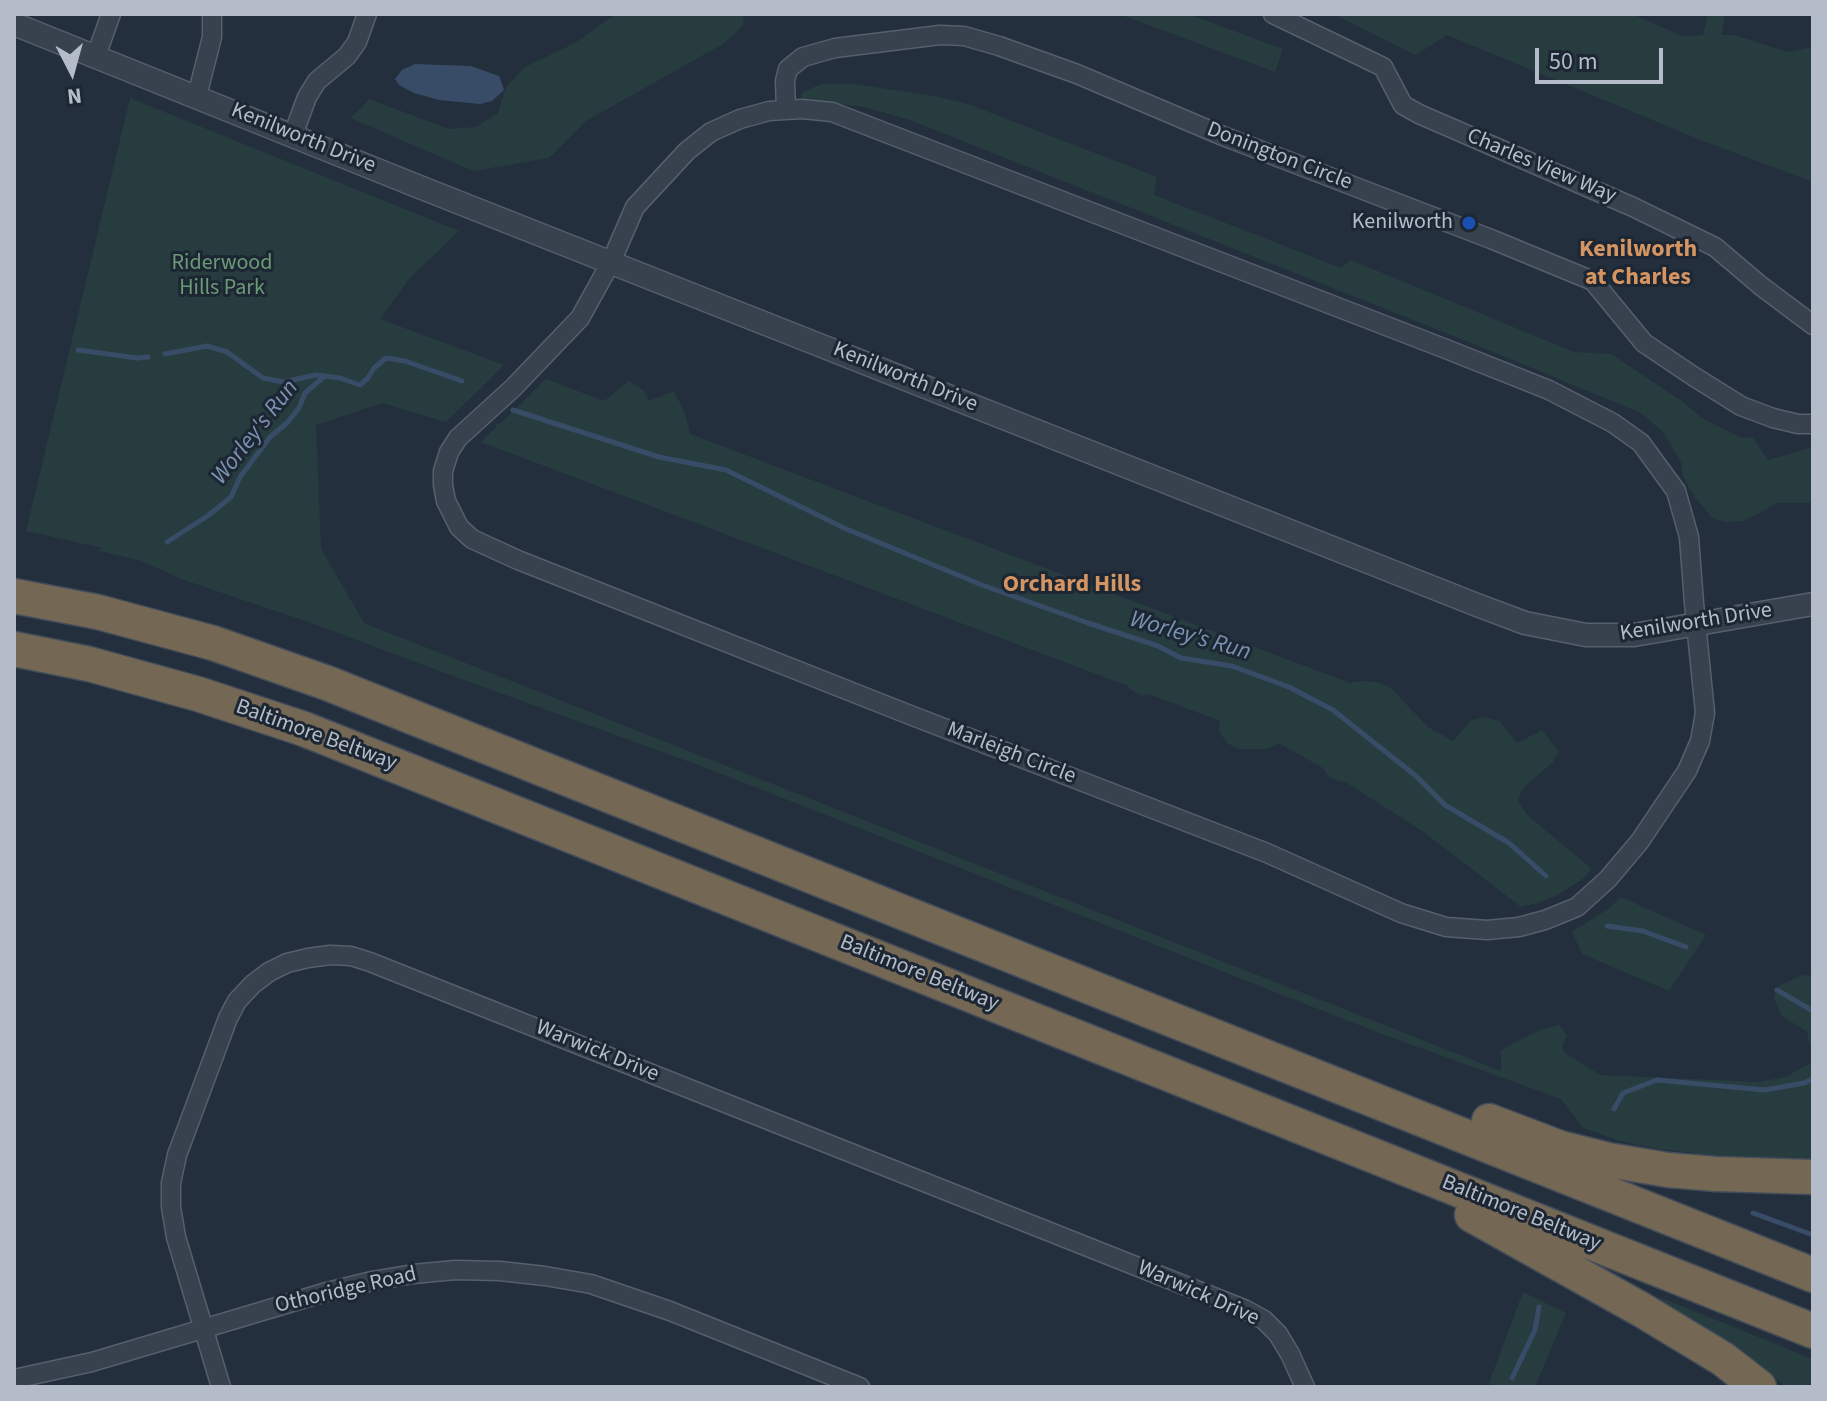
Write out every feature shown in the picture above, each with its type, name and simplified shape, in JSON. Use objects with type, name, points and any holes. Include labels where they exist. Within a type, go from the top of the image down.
[{"type":"highway","points":[[14,596],[98,612],[198,639],[327,683],[1813,1275]]},
{"type":"highway","name":"Baltimore Beltway","points":[[14,649],[89,664],[198,694],[304,729],[1813,1331]]},
{"type":"highway","points":[[891,907],[934,911],[1560,1148],[1668,1170],[1813,1177]]},
{"type":"highway","points":[[1339,1142],[1642,1310],[1723,1359],[1759,1387]]},
{"type":"street","points":[[96,56],[111,14]]},
{"type":"street","points":[[197,96],[209,55],[212,14]]},
{"type":"street","points":[[293,135],[307,97],[317,81],[347,56],[357,42],[367,14]]},
{"type":"street","name":"Charles View Way","points":[[1273,14],[1383,67],[1403,105],[1419,114],[1633,207],[1715,247],[1813,325]]},
{"type":"street","name":"Kenilworth Drive","points":[[14,24],[1525,623],[1586,635],[1646,634],[1813,604]]},
{"type":"street","name":"Donington Circle","points":[[786,110],[785,81],[788,69],[803,57],[835,48],[940,35],[964,36],[999,46],[1077,74],[1223,136],[1593,281],[1644,343],[1693,376],[1741,406],[1773,418],[1813,424]]},
{"type":"street","points":[[611,262],[635,207],[687,151],[711,132],[769,111],[832,112],[1505,372],[1549,390],[1613,423],[1641,443],[1676,491],[1689,537],[1696,625]]},
{"type":"street","name":"Marleigh Circle","points":[[611,262],[580,318],[513,388],[458,438],[449,452],[443,471],[446,501],[459,527],[472,539],[905,713],[1267,853],[1401,913],[1457,929],[1519,927],[1577,907],[1608,879],[1640,841],[1687,771],[1700,741],[1705,713],[1696,625]]},
{"type":"street","name":"Warwick Drive","points":[[221,1387],[176,1237],[171,1183],[177,1155],[237,1001],[261,978],[287,963],[340,956],[370,962],[1244,1309],[1264,1320],[1278,1334],[1305,1387]]},
{"type":"street","name":"Othoridge Road","points":[[14,1379],[92,1362],[323,1293],[372,1281],[455,1270],[500,1271],[591,1284],[632,1297],[860,1387]]},
{"type":"green space","points":[[616,14],[744,14],[743,26],[723,44],[586,121],[549,158],[473,171],[351,118],[369,99],[449,129],[476,127],[498,113],[506,87],[525,67],[575,43]]},
{"type":"green space","points":[[1119,14],[1188,14],[1283,49],[1275,72]]},
{"type":"green space","points":[[1334,14],[1632,14],[1682,36],[1703,35],[1708,14],[1725,14],[1722,35],[1734,35],[1788,52],[1813,47],[1813,182],[1703,141],[1447,35],[1416,55]]},
{"type":"green space","points":[[821,84],[855,84],[968,104],[1157,177],[1154,195],[1341,268],[1351,260],[1574,352],[1611,354],[1702,418],[1740,437],[1753,438],[1768,460],[1813,447],[1813,503],[1777,503],[1742,521],[1714,519],[1689,488],[1681,462],[1663,432],[1641,413],[910,120],[864,107],[802,100],[801,93]]},
{"type":"green space","name":"Riderwood Hills Park","points":[[130,98],[459,231],[410,278],[380,319],[504,365],[446,422],[382,403],[316,425],[321,549],[364,623],[1501,1071],[1501,1051],[1506,1047],[1540,1030],[1559,1025],[1567,1035],[1562,1046],[1565,1053],[1600,1075],[1759,1082],[1785,1077],[1813,1062],[1813,1162],[1701,1163],[1694,1153],[1623,1142],[1583,1128],[1561,1099],[1379,1033],[709,769],[314,624],[181,579],[142,561],[99,551],[102,548],[26,531]]},
{"type":"green space","points":[[546,379],[604,401],[629,381],[643,390],[649,401],[674,391],[686,415],[690,434],[1350,683],[1377,682],[1391,688],[1428,727],[1453,741],[1471,720],[1485,717],[1499,721],[1517,743],[1542,730],[1559,752],[1553,762],[1522,789],[1518,801],[1527,815],[1592,869],[1584,878],[1556,896],[1521,907],[1425,833],[1278,743],[1268,749],[1239,749],[1227,743],[1219,732],[1220,721],[1149,694],[1142,696],[1128,686],[481,442]]},
{"type":"green space","points":[[1621,897],[1706,935],[1669,991],[1582,954],[1572,932]]},
{"type":"green space","points":[[1802,975],[1813,976],[1813,1061],[1807,1032],[1781,1015],[1774,997],[1779,986]]},
{"type":"green space","points":[[1523,1292],[1566,1313],[1535,1387],[1500,1387],[1489,1383]]},
{"type":"green space","points":[[1646,1297],[1662,1298],[1813,1359],[1813,1387],[1785,1387],[1767,1370],[1719,1336],[1661,1310]]},
{"type":"water","points":[[415,64],[471,66],[499,76],[504,90],[492,101],[480,104],[439,100],[414,93],[399,85],[395,79],[402,70]]},
{"type":"waterway","points":[[165,354],[207,346],[227,352],[263,378],[284,382],[316,375],[360,385],[386,358],[405,361],[462,381]]},
{"type":"waterway","points":[[78,350],[148,357]]},
{"type":"waterway","name":"Worley's Run","points":[[167,542],[231,497],[240,477],[270,437],[299,408],[305,393],[325,376]]},
{"type":"waterway","name":"Worley's Run","points":[[513,410],[659,457],[726,470],[844,528],[982,585],[1158,646],[1181,658],[1232,666],[1289,687],[1333,710],[1416,776],[1445,805],[1509,843],[1546,876]]},
{"type":"waterway","name":"Worley's Run","points":[[1607,926],[1643,931],[1686,947]]},
{"type":"waterway","name":"Worley's Run","points":[[1777,990],[1813,1011]]},
{"type":"waterway","points":[[1614,1109],[1623,1093],[1657,1080],[1765,1090],[1813,1079]]},
{"type":"waterway","points":[[1753,1213],[1813,1235]]},
{"type":"waterway","points":[[1512,1378],[1535,1330],[1539,1307]]},
{"type":"place","name":"Kenilworth","points":[[1469,223]]},
{"type":"district","name":"Kenilworth at Charles","points":[[1638,265]]},
{"type":"district","name":"Orchard Hills","points":[[1072,586]]}]
